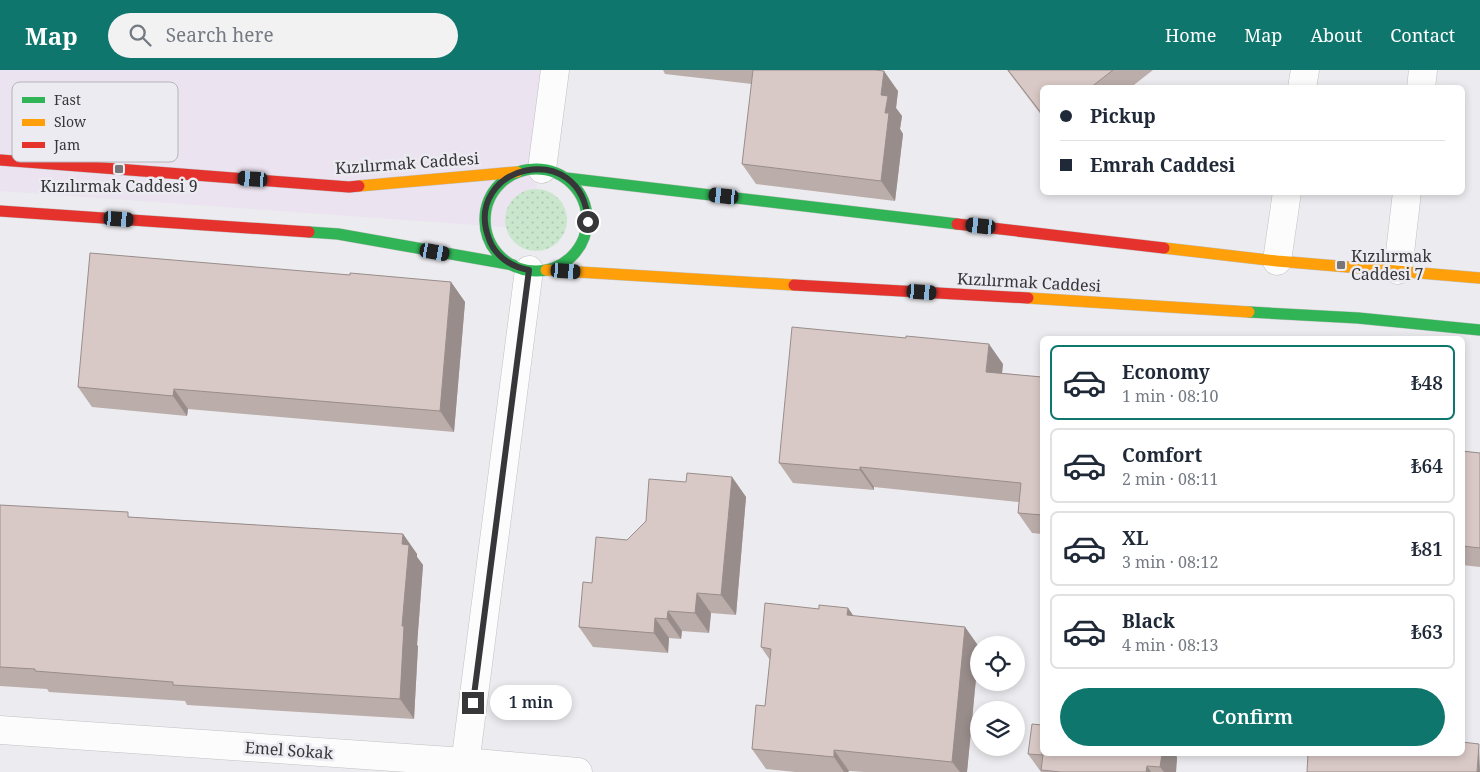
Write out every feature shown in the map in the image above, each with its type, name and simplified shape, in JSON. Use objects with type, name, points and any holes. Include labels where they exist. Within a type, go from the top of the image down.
[{"type":"main road","name":"Kızılırmak Caddesi","points":[[26,162],[349,187],[542,173],[1277,261],[1480,278]]},
{"type":"main road","points":[[542,173],[578,190],[586,205],[588,222],[580,246],[569,259],[554,268],[529,269],[500,255],[490,242],[485,225],[485,217],[488,201],[497,186],[542,173]]},
{"type":"main road","name":"Kızılırmak Caddesi","points":[[0,211],[338,234],[529,269],[1358,318],[1480,330]]},
{"type":"street","points":[[542,173],[554,70]]},
{"type":"street","points":[[1302,85],[1305,70]]},
{"type":"street","points":[[1421,85],[1423,70]]},
{"type":"street","points":[[1277,261],[1287,195]]},
{"type":"street","points":[[1398,270],[1408,195]]},
{"type":"street","points":[[464,767],[529,269]]},
{"type":"street","name":"Emel Sokak","points":[[0,730],[464,767],[578,772]]},
{"type":"shaded area","points":[[0,70],[552,70],[531,229],[0,191]]},
{"type":"green space","points":[[536,189],[553,194],[558,198],[562,203],[567,220],[562,237],[558,242],[553,246],[536,251],[519,246],[514,242],[510,237],[505,220],[510,203],[514,198],[519,194]]},
{"type":"building","points":[[753,70],[884,71],[881,95],[888,96],[885,113],[889,113],[881,181],[742,164]]},
{"type":"building","points":[[1008,70],[1113,70],[1094,85],[1040,85],[1040,111]]},
{"type":"building","points":[[90,253],[451,282],[440,411],[174,389],[173,396],[78,387]]},
{"type":"building","points":[[792,327],[989,344],[986,372],[1040,377],[1040,515],[1018,513],[1021,483],[860,467],[860,470],[779,463]]},
{"type":"building","points":[[1465,451],[1480,453],[1480,548],[1465,546]]},
{"type":"building","points":[[687,473],[732,477],[721,595],[697,593],[695,613],[668,611],[667,619],[655,618],[654,633],[579,627],[583,582],[592,583],[596,537],[627,540],[646,521],[649,479],[686,482]]},
{"type":"building","points":[[0,505],[128,512],[128,517],[403,534],[402,544],[409,545],[402,626],[404,626],[400,699],[173,685],[173,682],[0,667]]},
{"type":"building","points":[[765,603],[819,609],[819,605],[848,608],[847,615],[965,627],[952,762],[834,750],[834,757],[752,749],[756,705],[765,706],[771,649],[761,647]]},
{"type":"building","points":[[1032,724],[1040,725],[1040,755],[1028,754]]},
{"type":"building","points":[[1465,742],[1479,744],[1477,772],[1307,772],[1308,756],[1465,756]]},
{"type":"building","points":[[1043,756],[1162,756],[1160,767],[1147,766],[1146,772],[1061,772],[1041,770]]},
{"type":"traffic: fast","points":[[536,169],[556,173],[572,184],[583,200],[587,220],[583,240],[572,256],[556,267],[536,271],[516,267],[500,256],[489,240],[485,220],[489,200],[500,184],[516,173],[536,169]]},
{"type":"traffic: fast","points":[[566,178],[957,224]]},
{"type":"traffic: fast","points":[[309,232],[338,234],[513,265]]},
{"type":"traffic: fast","points":[[1249,312],[1358,318],[1480,330]]},
{"type":"traffic: slow","points":[[359,186],[517,172]]},
{"type":"traffic: slow","points":[[1164,248],[1277,261],[1480,278]]},
{"type":"traffic: slow","points":[[546,270],[794,285]]},
{"type":"traffic: slow","points":[[1028,298],[1249,312]]},
{"type":"traffic: jam","points":[[0,160],[12,161]]},
{"type":"traffic: jam","points":[[26,162],[349,187],[359,186]]},
{"type":"traffic: jam","points":[[0,211],[309,232]]},
{"type":"traffic: jam","points":[[957,224],[1164,248]]},
{"type":"traffic: jam","points":[[794,285],[1028,298]]},
{"type":"place","name":"Kızılırmak Caddesi 9","points":[[119,169]]},
{"type":"place","name":"Kızılırmak Caddesi 7","points":[[1341,265]]},
{"type":"route","points":[[473,703],[529,270],[513,266],[494,248],[490,242],[485,225],[486,208],[497,186],[510,176],[533,168],[550,170],[566,178],[578,190],[586,205],[588,222]]}]
